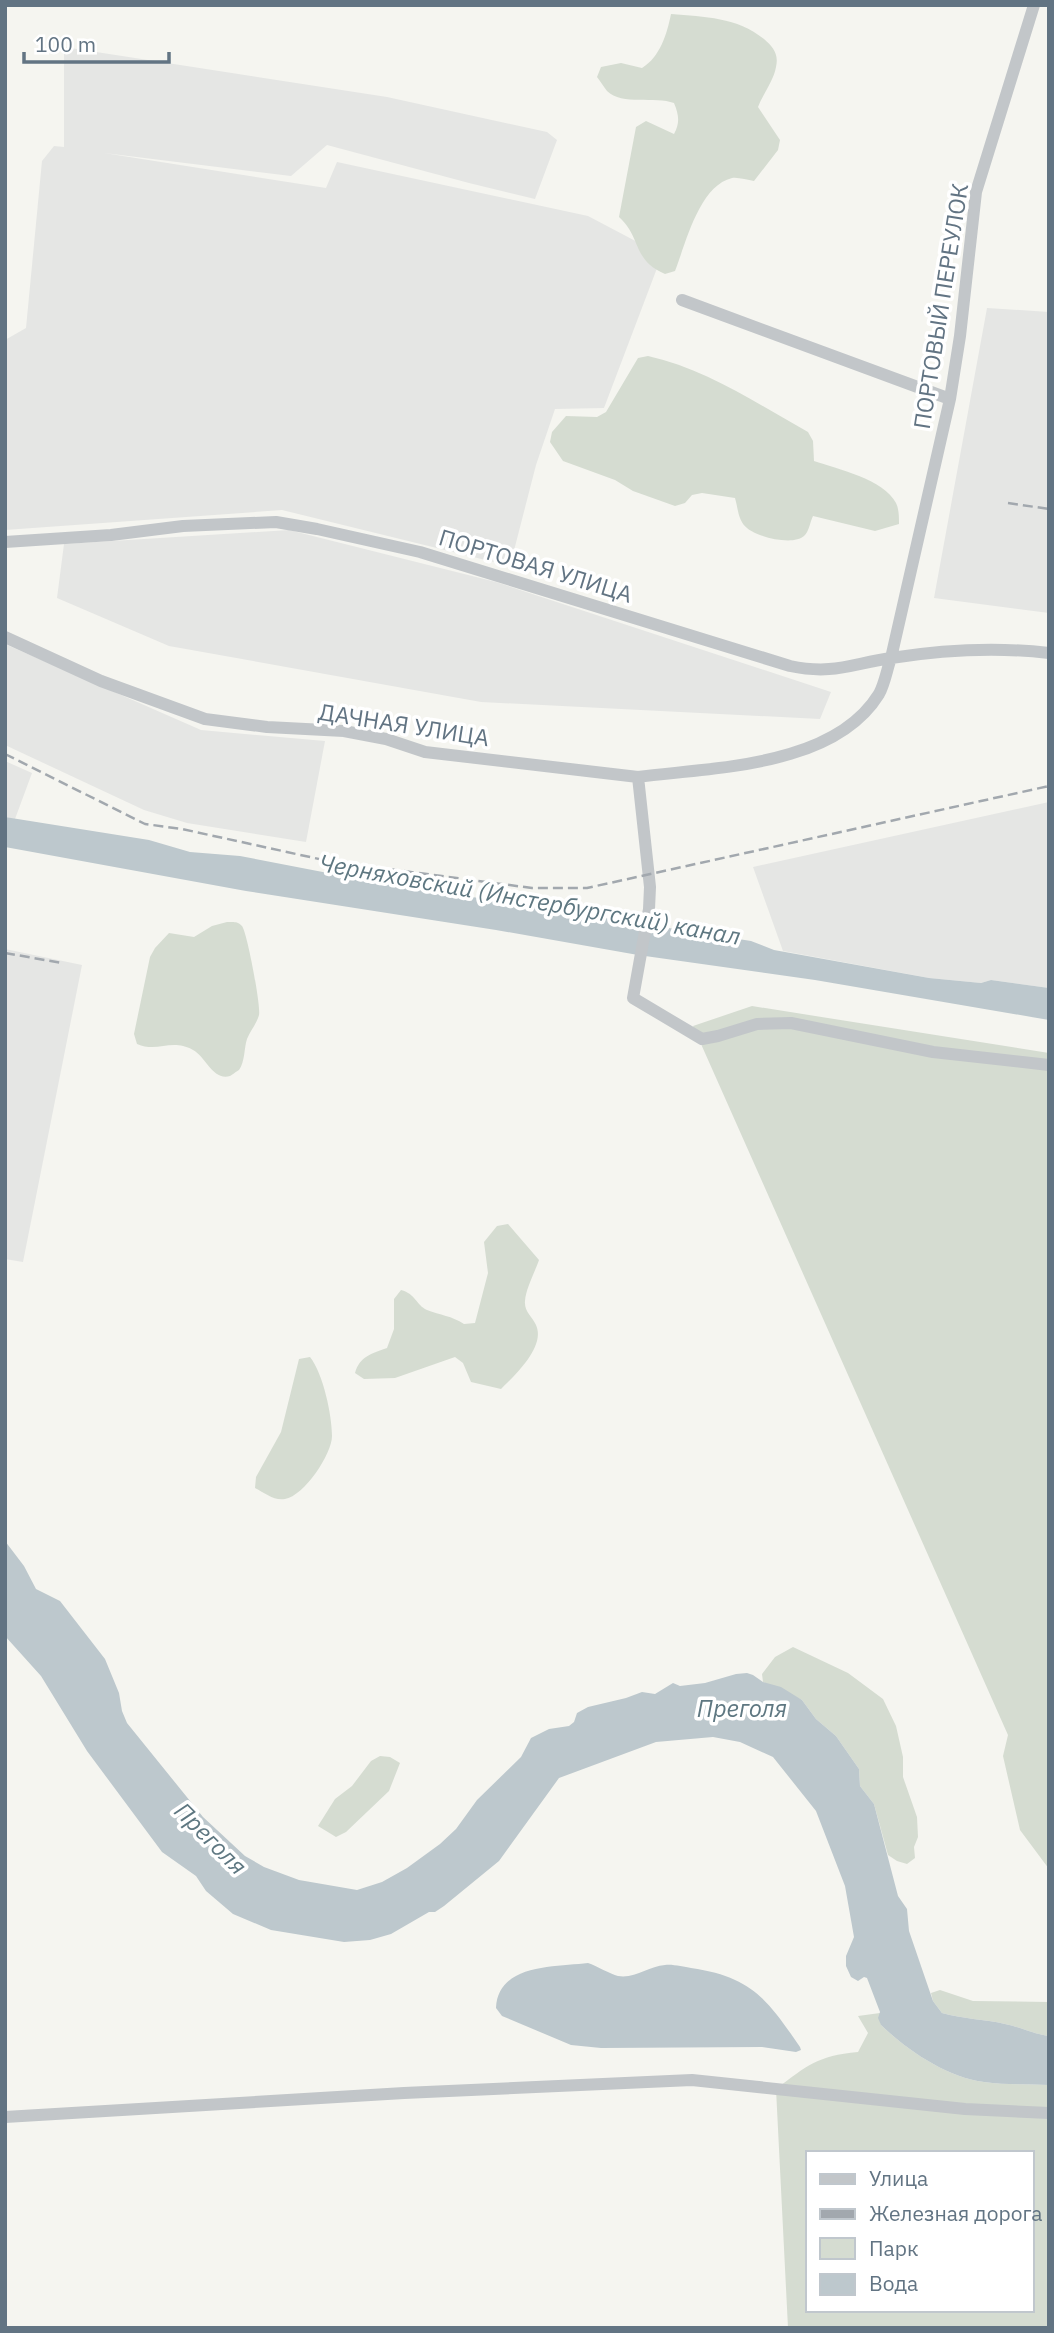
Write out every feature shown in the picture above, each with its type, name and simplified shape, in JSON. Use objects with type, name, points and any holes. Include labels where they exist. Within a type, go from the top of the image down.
[{"type":"street","name":"ПОРТОВЫЙ ПЕРЕУЛОК","points":[[638,778],[761,762],[814,747],[853,724],[881,691],[891,658],[950,399],[976,192],[1034,5]]},
{"type":"street","points":[[682,300],[950,399]]},
{"type":"street","name":"ПОРТОВАЯ УЛИЦА","points":[[5,542],[111,535],[183,526],[276,523],[317,529],[420,552],[812,671],[839,670],[891,658],[964,650],[1027,650],[1049,653]]},
{"type":"street","name":"ДАЧНАЯ УЛИЦА","points":[[5,637],[101,681],[205,719],[267,727],[344,731],[386,739],[425,752],[638,778]]},
{"type":"street","points":[[638,778],[650,874],[649,909],[633,998],[702,1039],[718,1037],[757,1024],[791,1023],[933,1052],[1049,1065]]},
{"type":"street","points":[[5,2117],[404,2093],[692,2080],[965,2109],[1049,2113]]},
{"type":"shaded area","points":[[64,47],[387,97],[547,132],[557,140],[535,199],[327,145],[291,176],[104,153],[326,188],[337,162],[588,216],[662,255],[604,408],[555,409],[536,465],[510,566],[282,510],[5,530],[5,340],[26,328],[42,161],[54,146],[64,147]]},
{"type":"shaded area","points":[[987,308],[1049,312],[1049,613],[934,598]]},
{"type":"shaded area","points":[[289,530],[496,582],[831,692],[820,719],[481,702],[169,646],[57,598],[64,544]]},
{"type":"shaded area","points":[[5,644],[201,730],[325,741],[306,842],[187,823],[144,810],[5,745]]},
{"type":"shaded area","points":[[5,761],[32,773],[15,819],[5,817]]},
{"type":"shaded area","points":[[1049,802],[1049,988],[991,980],[981,983],[929,978],[783,951],[753,867]]},
{"type":"shaded area","points":[[5,949],[82,965],[23,1262],[5,1259]]},
{"type":"green space","points":[[671,14],[732,22],[754,32],[770,45],[775,51],[777,62],[773,77],[758,107],[780,140],[778,150],[754,181],[732,178],[711,192],[695,217],[675,271],[665,274],[647,262],[619,217],[636,127],[646,121],[674,134],[678,123],[676,107],[674,103],[666,101],[630,100],[613,96],[597,77],[601,67],[621,63],[642,68],[654,58],[662,44]]},
{"type":"green space","points":[[648,356],[710,378],[808,432],[813,441],[814,461],[859,476],[881,487],[896,503],[899,524],[875,531],[813,516],[804,536],[792,540],[775,539],[752,531],[744,525],[735,498],[702,493],[692,495],[685,503],[675,506],[563,461],[550,442],[552,432],[566,416],[597,417],[606,412],[638,358]]},
{"type":"green space","points":[[227,922],[239,923],[244,931],[256,984],[259,1015],[247,1039],[241,1067],[224,1077],[214,1072],[193,1050],[178,1045],[152,1047],[137,1044],[134,1034],[150,957],[155,948],[169,933],[194,937],[212,926]]},
{"type":"green space","points":[[752,1006],[1049,1053],[1049,1869],[1020,1830],[1003,1756],[1008,1735],[693,1026]]},
{"type":"green space","points":[[508,1224],[539,1260],[525,1301],[538,1334],[537,1342],[527,1360],[501,1389],[471,1382],[463,1363],[455,1357],[395,1378],[364,1379],[355,1373],[363,1359],[387,1348],[394,1329],[394,1299],[401,1290],[410,1294],[427,1310],[464,1324],[475,1323],[488,1273],[484,1242],[497,1226]]},
{"type":"green space","points":[[310,1357],[326,1395],[332,1427],[331,1444],[316,1473],[308,1482],[292,1496],[277,1499],[255,1488],[256,1477],[281,1432],[299,1359]]},
{"type":"green space","points":[[793,1647],[848,1673],[883,1699],[896,1726],[903,1757],[903,1777],[917,1817],[915,1858],[907,1864],[888,1855],[874,1804],[860,1786],[859,1769],[836,1736],[816,1719],[802,1700],[763,1682],[762,1674],[775,1657]]},
{"type":"green space","points":[[380,1756],[390,1757],[400,1763],[389,1791],[346,1832],[336,1837],[318,1826],[335,1799],[352,1786],[371,1761]]},
{"type":"green space","points":[[940,1990],[973,2001],[1049,2002],[1049,2036],[1005,2024],[942,2013],[933,2001],[931,1993]]},
{"type":"green space","points":[[880,2013],[881,2025],[903,2044],[928,2061],[956,2074],[992,2083],[1049,2085],[1049,2328],[788,2328],[776,2089],[822,2059],[858,2052],[868,2033],[858,2016]]},
{"type":"water","points":[[5,817],[149,840],[190,852],[240,856],[359,879],[751,941],[774,950],[929,978],[981,983],[991,980],[1049,988],[1049,1020],[815,980],[638,955],[246,891],[5,847]]},
{"type":"water","name":"Преголя","points":[[5,1541],[24,1566],[36,1589],[60,1601],[105,1659],[119,1693],[127,1723],[203,1817],[245,1856],[264,1867],[299,1880],[357,1890],[382,1882],[407,1868],[456,1829],[477,1800],[521,1757],[531,1738],[549,1729],[569,1726],[574,1722],[577,1713],[588,1707],[642,1692],[655,1694],[673,1683],[680,1686],[705,1683],[736,1674],[747,1673],[763,1682],[781,1687],[802,1700],[816,1719],[836,1736],[859,1769],[860,1786],[874,1804],[898,1896],[907,1909],[909,1931],[933,2001],[942,2013],[1005,2024],[1049,2036],[1049,2085],[992,2083],[956,2074],[915,2053],[881,2025],[878,2018],[880,2012],[867,1978],[858,1981],[851,1977],[846,1966],[846,1956],[854,1937],[845,1886],[816,1811],[773,1757],[740,1742],[713,1737],[656,1742],[559,1778],[499,1861],[444,1906],[391,1934],[370,1940],[344,1942],[271,1930],[233,1914],[206,1891],[196,1876],[162,1852],[87,1751],[41,1676],[5,1636]]},
{"type":"water","points":[[588,1963],[618,1976],[630,1976],[668,1965],[729,1977],[744,1984],[767,2003],[801,2050],[796,2052],[762,2047],[601,2048],[571,2045],[502,2016],[496,2008],[499,1993],[518,1975],[546,1967]]},
{"type":"railway","points":[[1008,503],[1049,509]]},
{"type":"railway","points":[[5,754],[145,824],[182,829],[328,861],[532,888],[587,888],[1049,786]]},
{"type":"railway","points":[[5,953],[62,963]]},
{"type":"water label","name":"Черняховский (Инстербургский) канал","points":[[530,899]]}]
